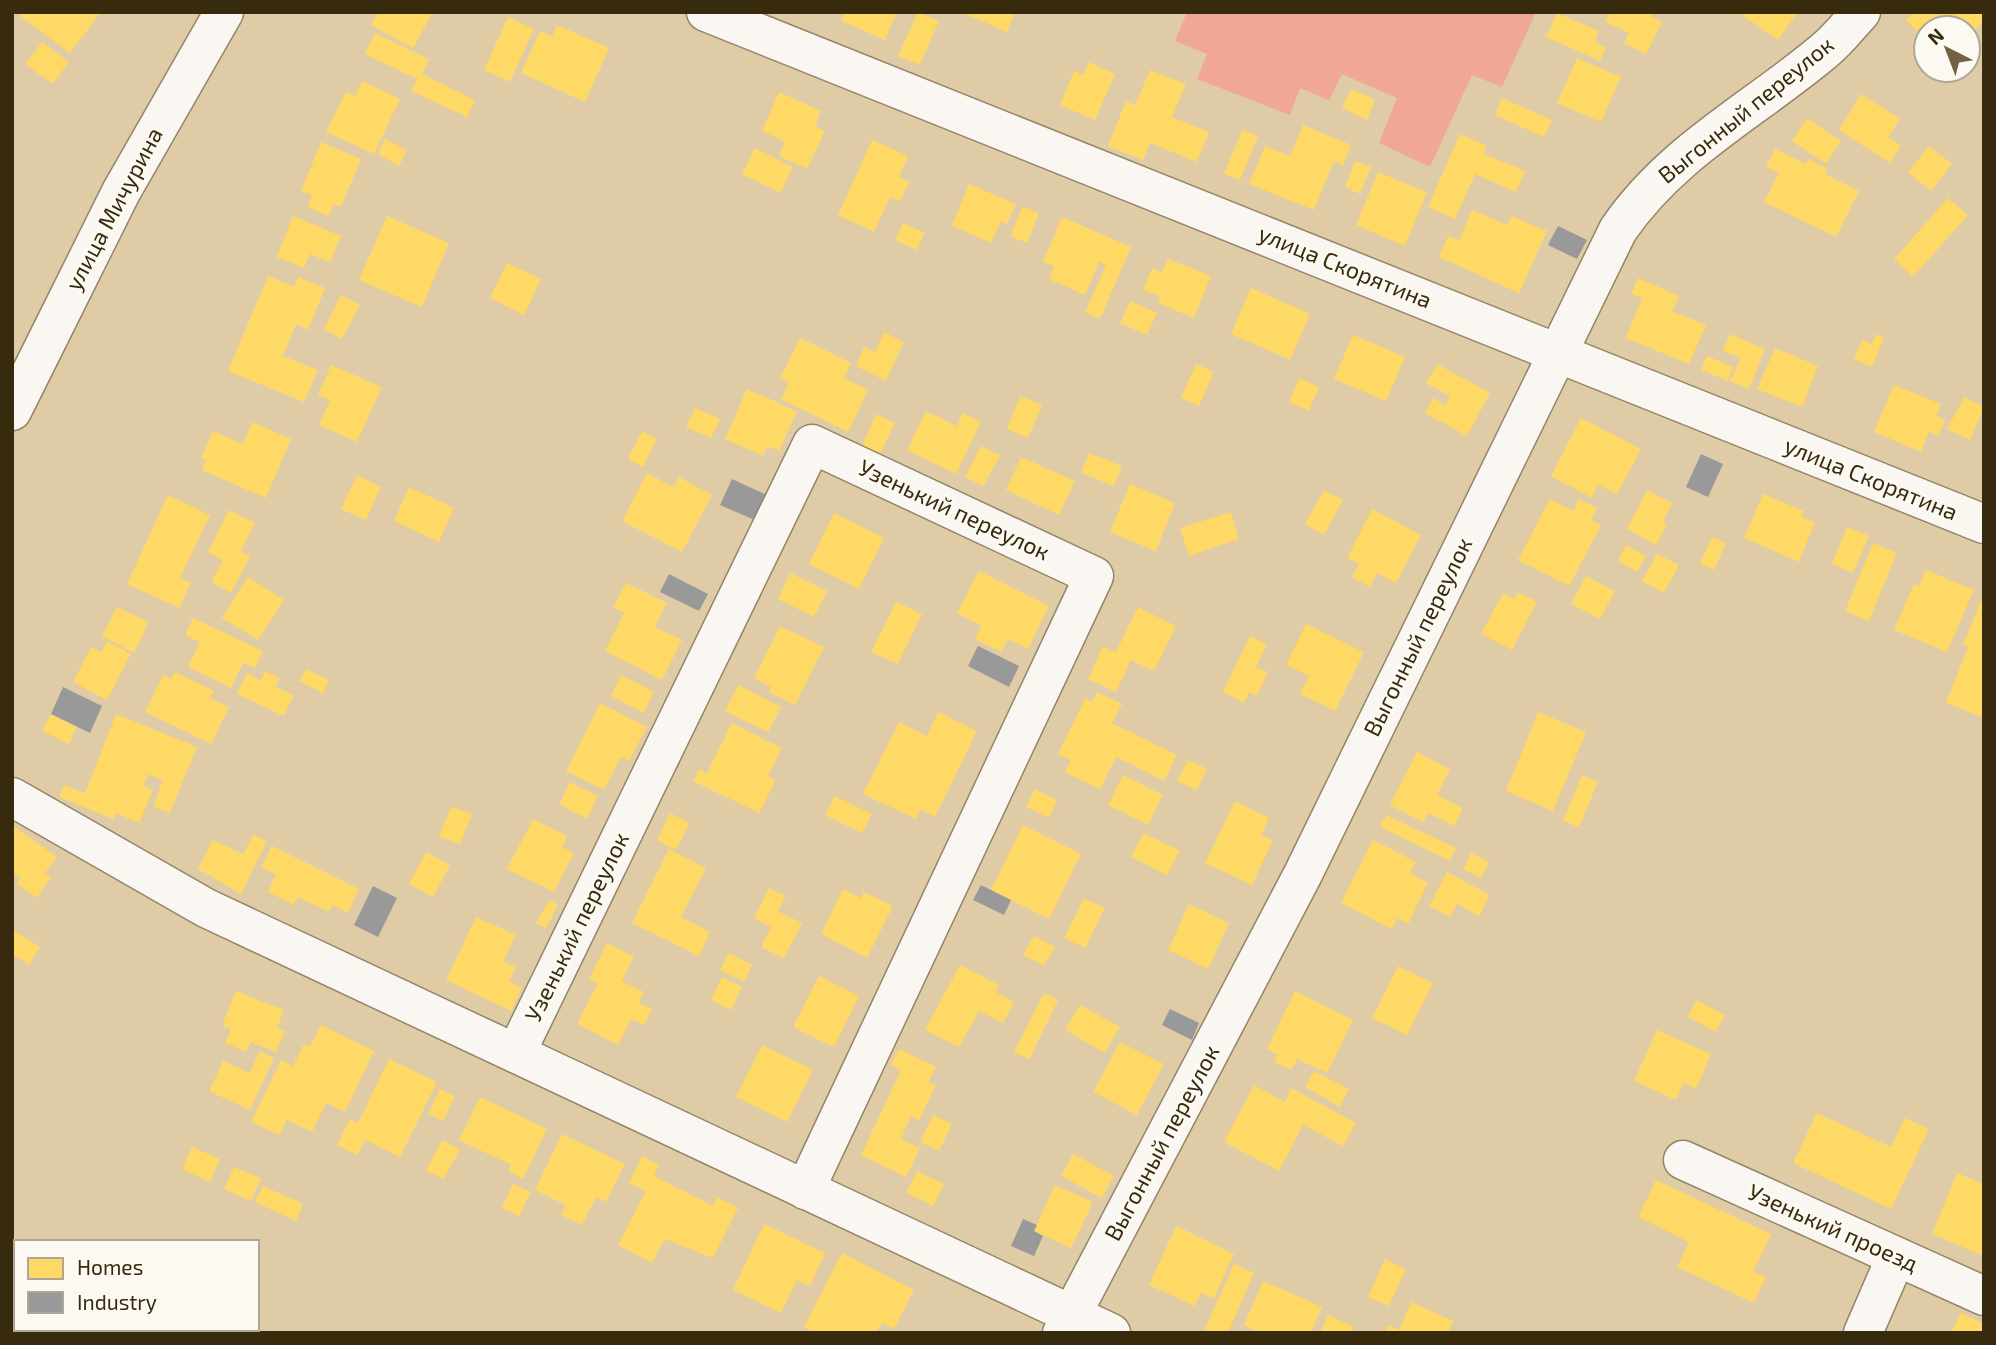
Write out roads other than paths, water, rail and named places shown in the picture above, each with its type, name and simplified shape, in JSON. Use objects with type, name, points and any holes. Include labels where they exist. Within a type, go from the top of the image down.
[{"type":"street","name":"улица Мичурина","points":[[12,411],[121,192],[224,12]]},
{"type":"street","name":"улица Скорятина","points":[[706,12],[1558,351],[1984,524]]},
{"type":"street","name":"Выгонный переулок","points":[[1067,1324],[1303,874],[1618,230],[1638,201],[1691,152],[1827,49],[1861,12]]},
{"type":"street","name":"Узенький переулок","points":[[516,1053],[812,444],[1094,576],[805,1190]]},
{"type":"street","points":[[12,797],[206,908],[805,1190],[1067,1324],[1111,1333]]},
{"type":"street","name":"Узенький проезд","points":[[1684,1160],[1984,1296]]},
{"type":"street","points":[[1863,1333],[1896,1257]]}]
